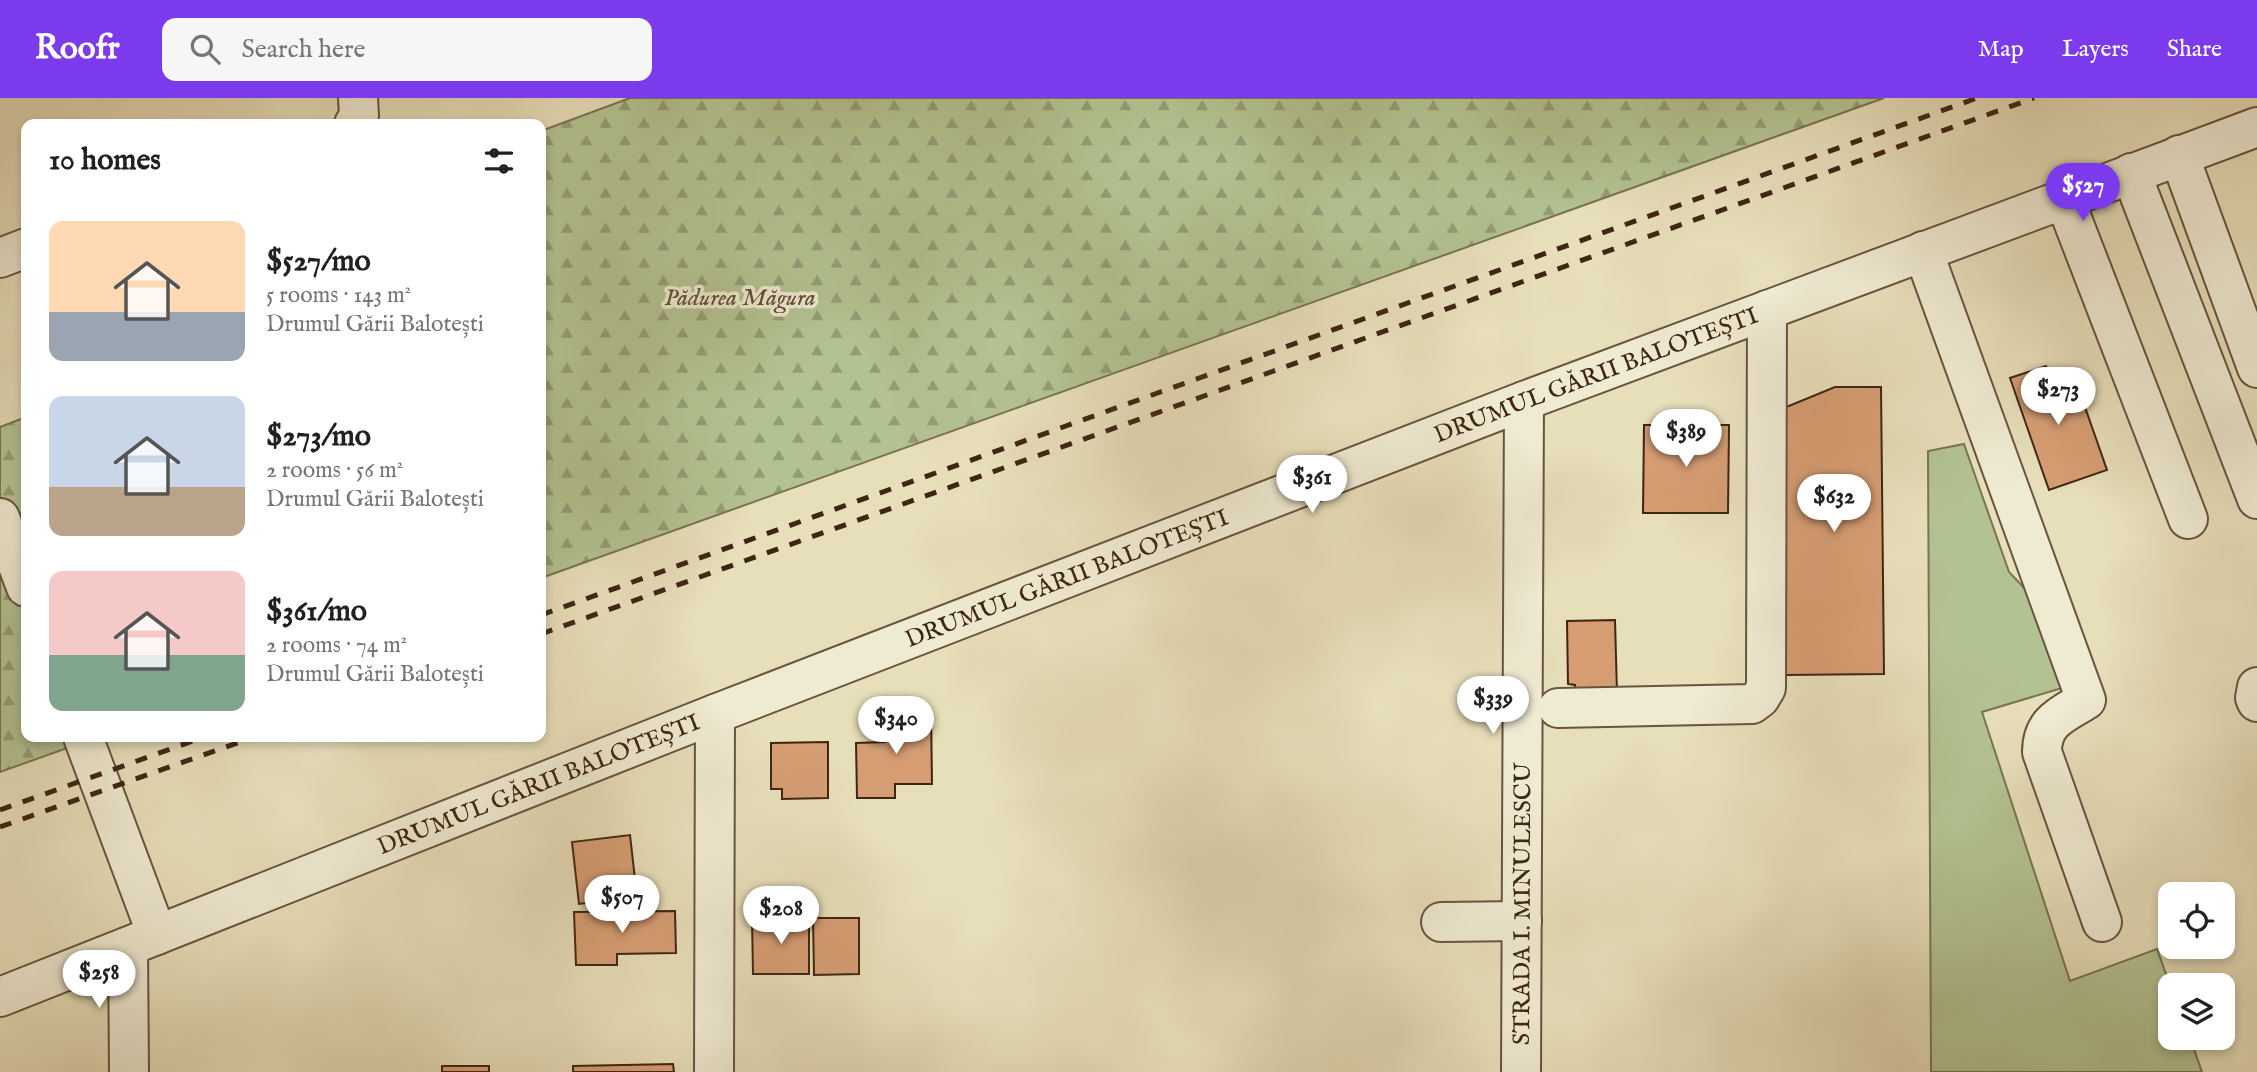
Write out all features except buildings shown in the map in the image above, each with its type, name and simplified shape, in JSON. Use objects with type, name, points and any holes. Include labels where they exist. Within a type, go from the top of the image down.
[{"type":"street","points":[[357,119],[358,98]]},
{"type":"street","name":"DRUMUL GĂRII BALOTEȘTI","points":[[0,997],[715,714],[1524,401],[2257,127]]},
{"type":"street","points":[[2179,155],[2257,368]]},
{"type":"street","points":[[2131,173],[2257,499]]},
{"type":"street","points":[[2064,198],[2188,519]]},
{"type":"street","points":[[0,258],[21,250]]},
{"type":"street","points":[[1923,251],[2086,700],[2049,723],[2042,740],[2042,752],[2102,922]]},
{"type":"street","points":[[1558,708],[1752,704],[1766,688],[1767,310]]},
{"type":"street","name":"STRADA I. MINULESCU","points":[[1521,1072],[1524,401]]},
{"type":"street","points":[[0,518],[21,574]]},
{"type":"street","points":[[2257,687],[2257,702]]},
{"type":"street","points":[[715,714],[715,1072]]},
{"type":"street","points":[[84,742],[143,941],[129,1072]]},
{"type":"street","points":[[1441,922],[1522,921]]},
{"type":"green space","name":"Pădurea Măgura","points":[[630,98],[1884,98],[546,576],[546,129]]},
{"type":"green space","points":[[21,419],[21,742],[84,742],[0,772],[0,427]]},
{"type":"green space","points":[[1964,444],[2009,572],[2029,593],[2062,688],[1982,712],[2070,981],[2157,949],[2158,959],[2161,959],[2166,973],[2158,973],[2158,1050],[2194,1050],[2202,1072],[1931,1072],[1928,451]]},
{"type":"railway","points":[[546,613],[1977,98]]},
{"type":"railway","points":[[546,632],[2034,98]]},
{"type":"railway","points":[[0,810],[190,742]]},
{"type":"railway","points":[[0,827],[240,742]]}]
